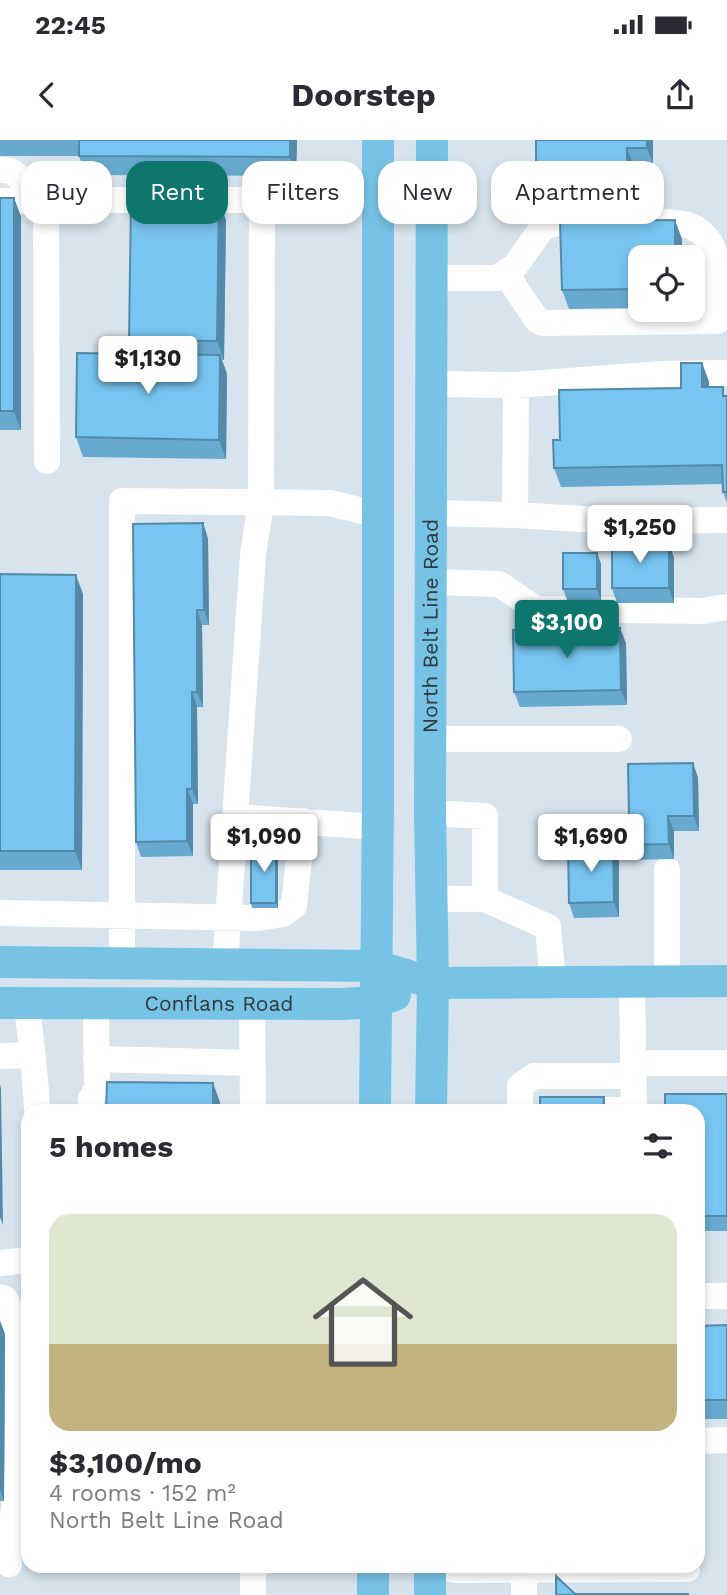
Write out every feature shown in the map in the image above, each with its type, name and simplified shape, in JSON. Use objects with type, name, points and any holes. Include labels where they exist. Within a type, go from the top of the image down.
[{"type":"main road","points":[[378,140],[378,161]]},
{"type":"main road","name":"North Belt Line Road","points":[[432,140],[432,1104]]},
{"type":"main road","points":[[375,1104],[379,224]]},
{"type":"main road","points":[[379,515],[431,513]]},
{"type":"main road","name":"Conflans Road","points":[[0,962],[376,966],[433,983],[727,981]]},
{"type":"main road","name":"Conflans Road","points":[[13,1003],[375,1002],[433,983]]},
{"type":"main road","points":[[373,1573],[373,1595]]},
{"type":"main road","points":[[430,1573],[430,1595]]},
{"type":"lane","points":[[0,170],[11,172],[21,180]]},
{"type":"lane","points":[[112,200],[242,200]]},
{"type":"lane","points":[[0,201],[21,201]]},
{"type":"lane","points":[[432,278],[483,279],[506,274],[516,266],[543,228],[561,222],[670,223],[688,226],[711,242],[717,258],[717,321],[543,323],[537,320],[506,274]]},
{"type":"lane","points":[[46,224],[47,461]]},
{"type":"lane","points":[[225,964],[253,555],[261,502],[262,224]]},
{"type":"lane","points":[[431,384],[516,385],[649,374],[727,373]]},
{"type":"lane","points":[[515,515],[516,385]]},
{"type":"lane","points":[[122,963],[122,501],[330,503],[379,515]]},
{"type":"lane","points":[[431,513],[615,520],[727,520]]},
{"type":"lane","points":[[431,582],[499,584],[536,610],[703,611],[727,607]]},
{"type":"lane","points":[[430,739],[619,739]]},
{"type":"lane","points":[[430,813],[485,816],[485,899]]},
{"type":"lane","points":[[235,817],[378,827]]},
{"type":"lane","points":[[0,913],[259,918],[283,914],[293,906],[303,821]]},
{"type":"lane","points":[[667,870],[667,981]]},
{"type":"lane","points":[[431,899],[485,899],[548,927],[553,982]]},
{"type":"lane","points":[[632,981],[634,1104]]},
{"type":"lane","points":[[13,1003],[32,1055],[36,1073],[37,1104]]},
{"type":"lane","points":[[91,1104],[97,1088],[96,1003]]},
{"type":"lane","points":[[253,1003],[253,1104]]},
{"type":"lane","points":[[0,1056],[32,1055]]},
{"type":"lane","points":[[96,1059],[253,1063]]},
{"type":"lane","points":[[525,1104],[520,1086],[534,1076],[727,1063]]},
{"type":"lane","points":[[0,1263],[21,1261]]},
{"type":"lane","points":[[705,1296],[727,1296]]},
{"type":"lane","points":[[0,1297],[5,1298],[11,1310],[17,1339],[16,1490],[9,1539],[12,1564]]},
{"type":"lane","points":[[705,1441],[727,1440]]},
{"type":"lane","points":[[253,1573],[253,1595]]},
{"type":"lane","points":[[472,1573],[524,1583],[640,1573]]},
{"type":"building","points":[[79,140],[290,140],[290,157],[79,156]]},
{"type":"building","points":[[536,140],[647,140],[647,148],[627,148],[627,161],[536,161]]},
{"type":"building","points":[[0,198],[14,198],[14,411],[0,411]]},
{"type":"building","points":[[664,220],[675,220],[675,245],[628,245],[628,289],[562,290],[560,224],[664,224]]},
{"type":"building","points":[[131,224],[219,224],[217,341],[129,340]]},
{"type":"building","points":[[77,353],[220,355],[219,440],[76,437]]},
{"type":"building","points":[[681,363],[702,363],[702,387],[723,387],[723,396],[727,396],[727,492],[723,492],[722,465],[554,468],[553,440],[560,440],[559,390],[681,388]]},
{"type":"building","points":[[203,523],[204,610],[197,610],[197,692],[192,692],[192,789],[187,789],[187,841],[136,842],[133,524]]},
{"type":"building","points":[[612,543],[669,543],[669,588],[612,588]]},
{"type":"building","points":[[563,553],[597,553],[597,589],[563,589]]},
{"type":"building","points":[[0,574],[76,575],[75,851],[0,851]]},
{"type":"building","points":[[620,628],[621,690],[514,692],[513,630]]},
{"type":"building","points":[[693,763],[694,816],[668,816],[669,844],[622,845],[621,818],[629,818],[628,764]]},
{"type":"building","points":[[251,845],[276,845],[276,903],[251,903]]},
{"type":"building","points":[[613,846],[614,902],[569,903],[568,847]]},
{"type":"building","points":[[107,1082],[213,1083],[213,1104],[106,1104]]},
{"type":"building","points":[[665,1094],[727,1094],[727,1216],[705,1216],[705,1104],[665,1104]]},
{"type":"building","points":[[540,1097],[604,1097],[604,1104],[540,1104]]},
{"type":"building","points":[[727,1325],[727,1400],[705,1400],[705,1326]]},
{"type":"building","points":[[556,1576],[575,1594],[688,1595],[556,1595]]}]
